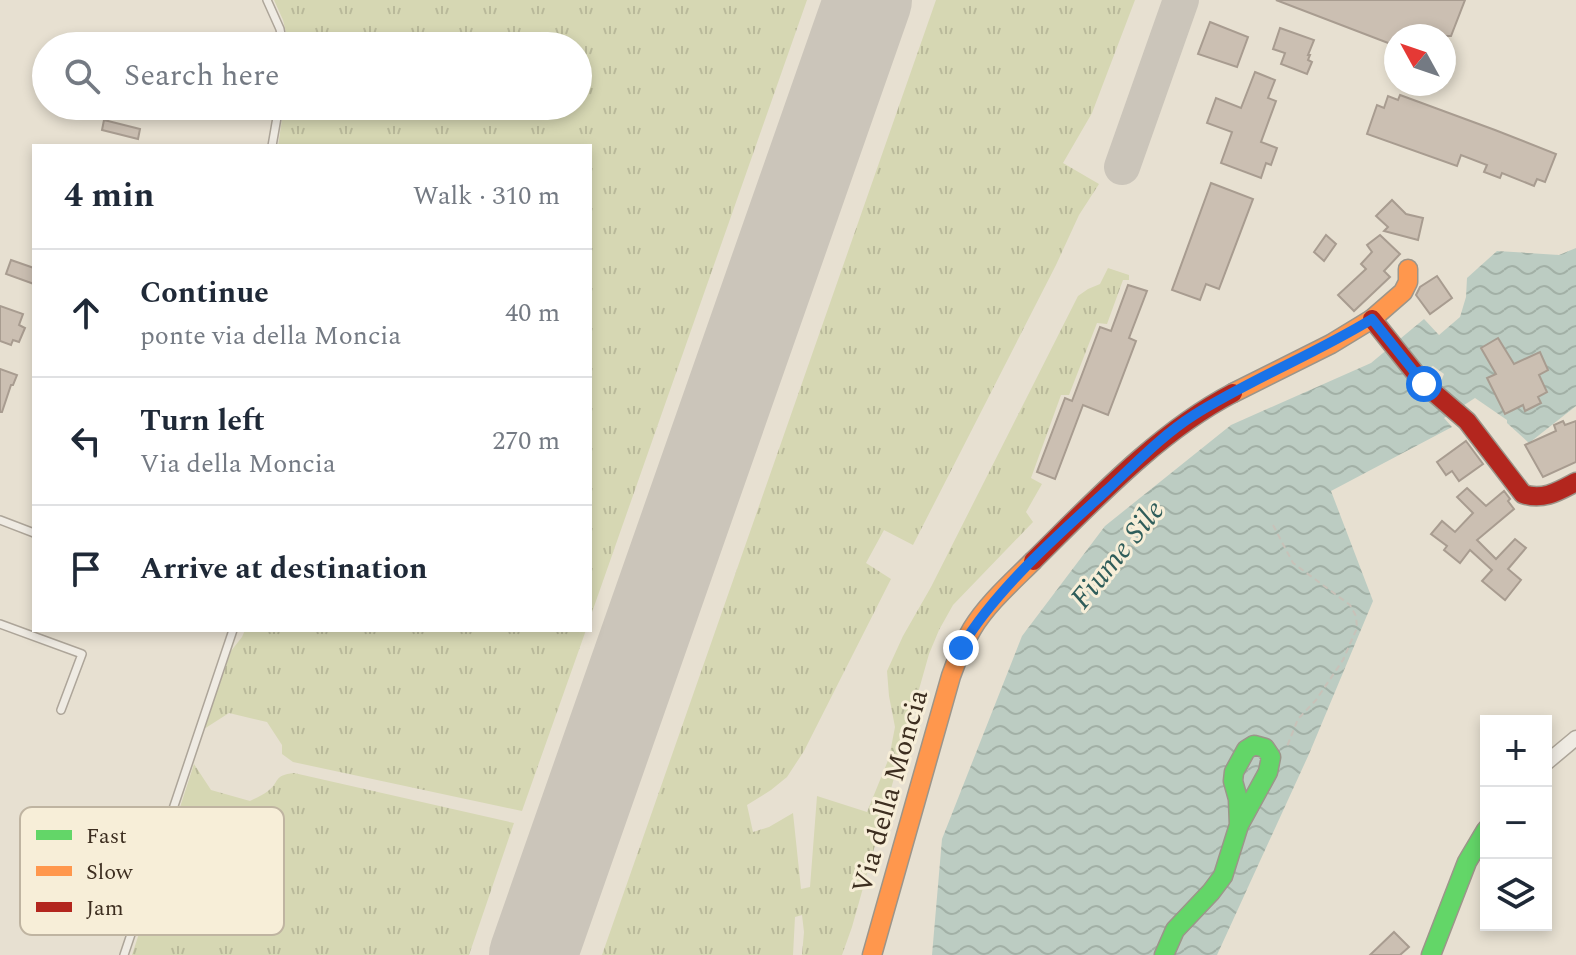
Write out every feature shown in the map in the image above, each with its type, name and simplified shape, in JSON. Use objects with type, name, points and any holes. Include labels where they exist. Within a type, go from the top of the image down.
[{"type":"street","name":"Via della Moncia","points":[[872,955],[947,688],[961,648],[974,625],[1007,587],[1066,529],[1173,430],[1229,395],[1331,344],[1372,319],[1403,292],[1408,282],[1408,269]]},
{"type":"street","points":[[1372,319],[1424,384],[1461,416],[1515,485],[1528,496],[1548,496],[1576,482]]},
{"type":"street","points":[[1552,758],[1576,738]]},
{"type":"street","points":[[1164,955],[1175,930],[1223,876],[1239,825],[1268,772],[1271,757],[1265,748],[1254,745],[1246,750],[1234,772],[1239,825]]},
{"type":"street","points":[[1431,955],[1467,862],[1480,840]]},
{"type":"lane","points":[[267,0],[281,32]]},
{"type":"lane","points":[[272,144],[277,120]]},
{"type":"lane","points":[[0,520],[32,532]]},
{"type":"lane","points":[[0,624],[82,654],[61,710]]},
{"type":"lane","points":[[174,807],[232,632]]},
{"type":"lane","points":[[124,955],[131,935]]},
{"type":"path","points":[[1268,772],[1288,746],[1298,719],[1316,700],[1343,660],[1357,628],[1356,616],[1350,605],[1289,559],[1273,525]]},
{"type":"green space","points":[[274,0],[807,0],[592,612],[592,144],[278,144],[282,120],[592,120],[592,32],[286,32]]},
{"type":"green space","points":[[936,0],[1135,0],[1092,113],[1063,163],[1099,184],[1079,215],[913,545],[884,530],[866,563],[891,579],[804,751],[787,777],[747,805],[753,832],[793,813],[801,889],[810,887],[817,796],[867,812],[889,758],[895,727],[887,671],[1078,296],[1100,284],[1108,268],[1129,275],[1129,280],[1123,280],[1107,324],[1097,323],[1069,395],[1061,395],[1031,478],[1042,484],[1026,512],[1033,522],[953,605],[939,630],[929,654],[842,955],[802,955],[802,915],[795,917],[793,955],[602,955]]},
{"type":"green space","points":[[244,632],[585,632],[522,811],[293,762],[282,754],[282,745],[267,722],[229,713],[204,729],[231,651]]},
{"type":"green space","points":[[194,764],[211,790],[250,801],[272,788],[280,777],[294,773],[514,823],[469,955],[132,955],[138,935],[284,935],[284,807],[180,807]]},
{"type":"water","name":"Fiume Sile","points":[[1576,248],[1576,406],[1529,443],[1507,420],[1475,398],[1444,418],[1452,427],[1331,491],[1373,601],[1309,754],[1217,955],[932,955],[942,839],[1022,636],[1105,526],[1231,425],[1371,363],[1424,319],[1439,335],[1460,317],[1467,278],[1497,251],[1559,255]],"holes":[[[1433,366],[1444,374],[1438,389],[1408,377]]]},
{"type":"building","points":[[1276,0],[1465,0],[1456,24],[1384,24],[1384,41]]},
{"type":"building","points":[[1210,22],[1248,37],[1237,67],[1198,54]]},
{"type":"building","points":[[1280,28],[1314,40],[1308,55],[1308,60],[1312,62],[1307,74],[1281,64],[1285,53],[1273,49]]},
{"type":"building","points":[[1255,72],[1275,80],[1268,98],[1276,101],[1261,142],[1277,148],[1271,165],[1266,163],[1261,178],[1221,163],[1232,132],[1207,123],[1216,98],[1241,108]]},
{"type":"building","points":[[1388,96],[1398,100],[1403,96],[1556,154],[1545,182],[1537,179],[1534,186],[1502,173],[1500,178],[1484,172],[1487,165],[1461,155],[1457,166],[1367,134],[1377,105],[1384,108]]},
{"type":"building","points":[[104,120],[140,129],[138,139],[102,130]]},
{"type":"building","points":[[1211,183],[1253,199],[1219,289],[1206,284],[1200,300],[1172,290]]},
{"type":"building","points":[[1392,200],[1406,214],[1423,218],[1418,240],[1384,231],[1388,227],[1376,216]]},
{"type":"building","points":[[1326,235],[1336,244],[1324,261],[1314,252]]},
{"type":"building","points":[[1380,235],[1400,254],[1384,271],[1390,277],[1354,311],[1338,295],[1366,269],[1361,264],[1372,252],[1367,245]]},
{"type":"building","points":[[11,260],[32,267],[32,283],[6,274]]},
{"type":"building","points":[[1437,276],[1452,298],[1430,314],[1416,295],[1420,287]]},
{"type":"building","points":[[1128,285],[1147,291],[1129,338],[1136,341],[1108,415],[1083,405],[1055,479],[1037,472],[1065,398],[1072,401],[1100,327],[1111,331]]},
{"type":"building","points":[[0,306],[23,314],[19,325],[25,328],[19,342],[13,340],[11,345],[0,341]]},
{"type":"building","points":[[1498,338],[1514,364],[1540,352],[1548,370],[1539,375],[1547,392],[1538,397],[1541,403],[1525,411],[1523,405],[1505,414],[1487,378],[1496,374],[1481,348]]},
{"type":"building","points":[[0,369],[17,375],[2,412],[0,412]]},
{"type":"building","points":[[1563,421],[1565,425],[1576,421],[1576,462],[1543,477],[1525,445],[1556,431],[1554,425]]},
{"type":"building","points":[[1466,441],[1483,464],[1459,481],[1452,471],[1446,475],[1437,462]]},
{"type":"building","points":[[1467,488],[1486,506],[1504,491],[1514,509],[1477,540],[1496,559],[1515,539],[1526,548],[1508,569],[1521,580],[1505,600],[1482,581],[1492,570],[1470,550],[1460,563],[1444,550],[1447,546],[1431,534],[1442,521],[1455,532],[1473,513],[1457,497]]},
{"type":"building","points":[[1394,932],[1409,947],[1400,955],[1370,955]]},
{"type":"taxiway","points":[[1122,167],[1181,0]]},
{"type":"runway","points":[[533,955],[868,0]]},
{"type":"traffic: fast","points":[[1164,955],[1175,930],[1223,876],[1239,825],[1268,772],[1271,757],[1265,748],[1254,745],[1246,750],[1234,772],[1239,825]]},
{"type":"traffic: fast","points":[[1431,955],[1467,862],[1480,840]]},
{"type":"traffic: slow","points":[[1233,393],[1331,344],[1372,319],[1403,292],[1408,282],[1408,269]]},
{"type":"traffic: slow","points":[[872,955],[958,658],[985,611],[1033,561]]},
{"type":"traffic: jam","points":[[1372,319],[1424,384],[1467,421],[1523,494],[1544,496],[1576,482]]},
{"type":"traffic: jam","points":[[1033,561],[1153,448],[1205,409],[1233,393]]},
{"type":"route","points":[[961,648],[974,625],[1007,587],[1076,519],[1173,430],[1229,395],[1331,344],[1372,319],[1424,384]]}]
